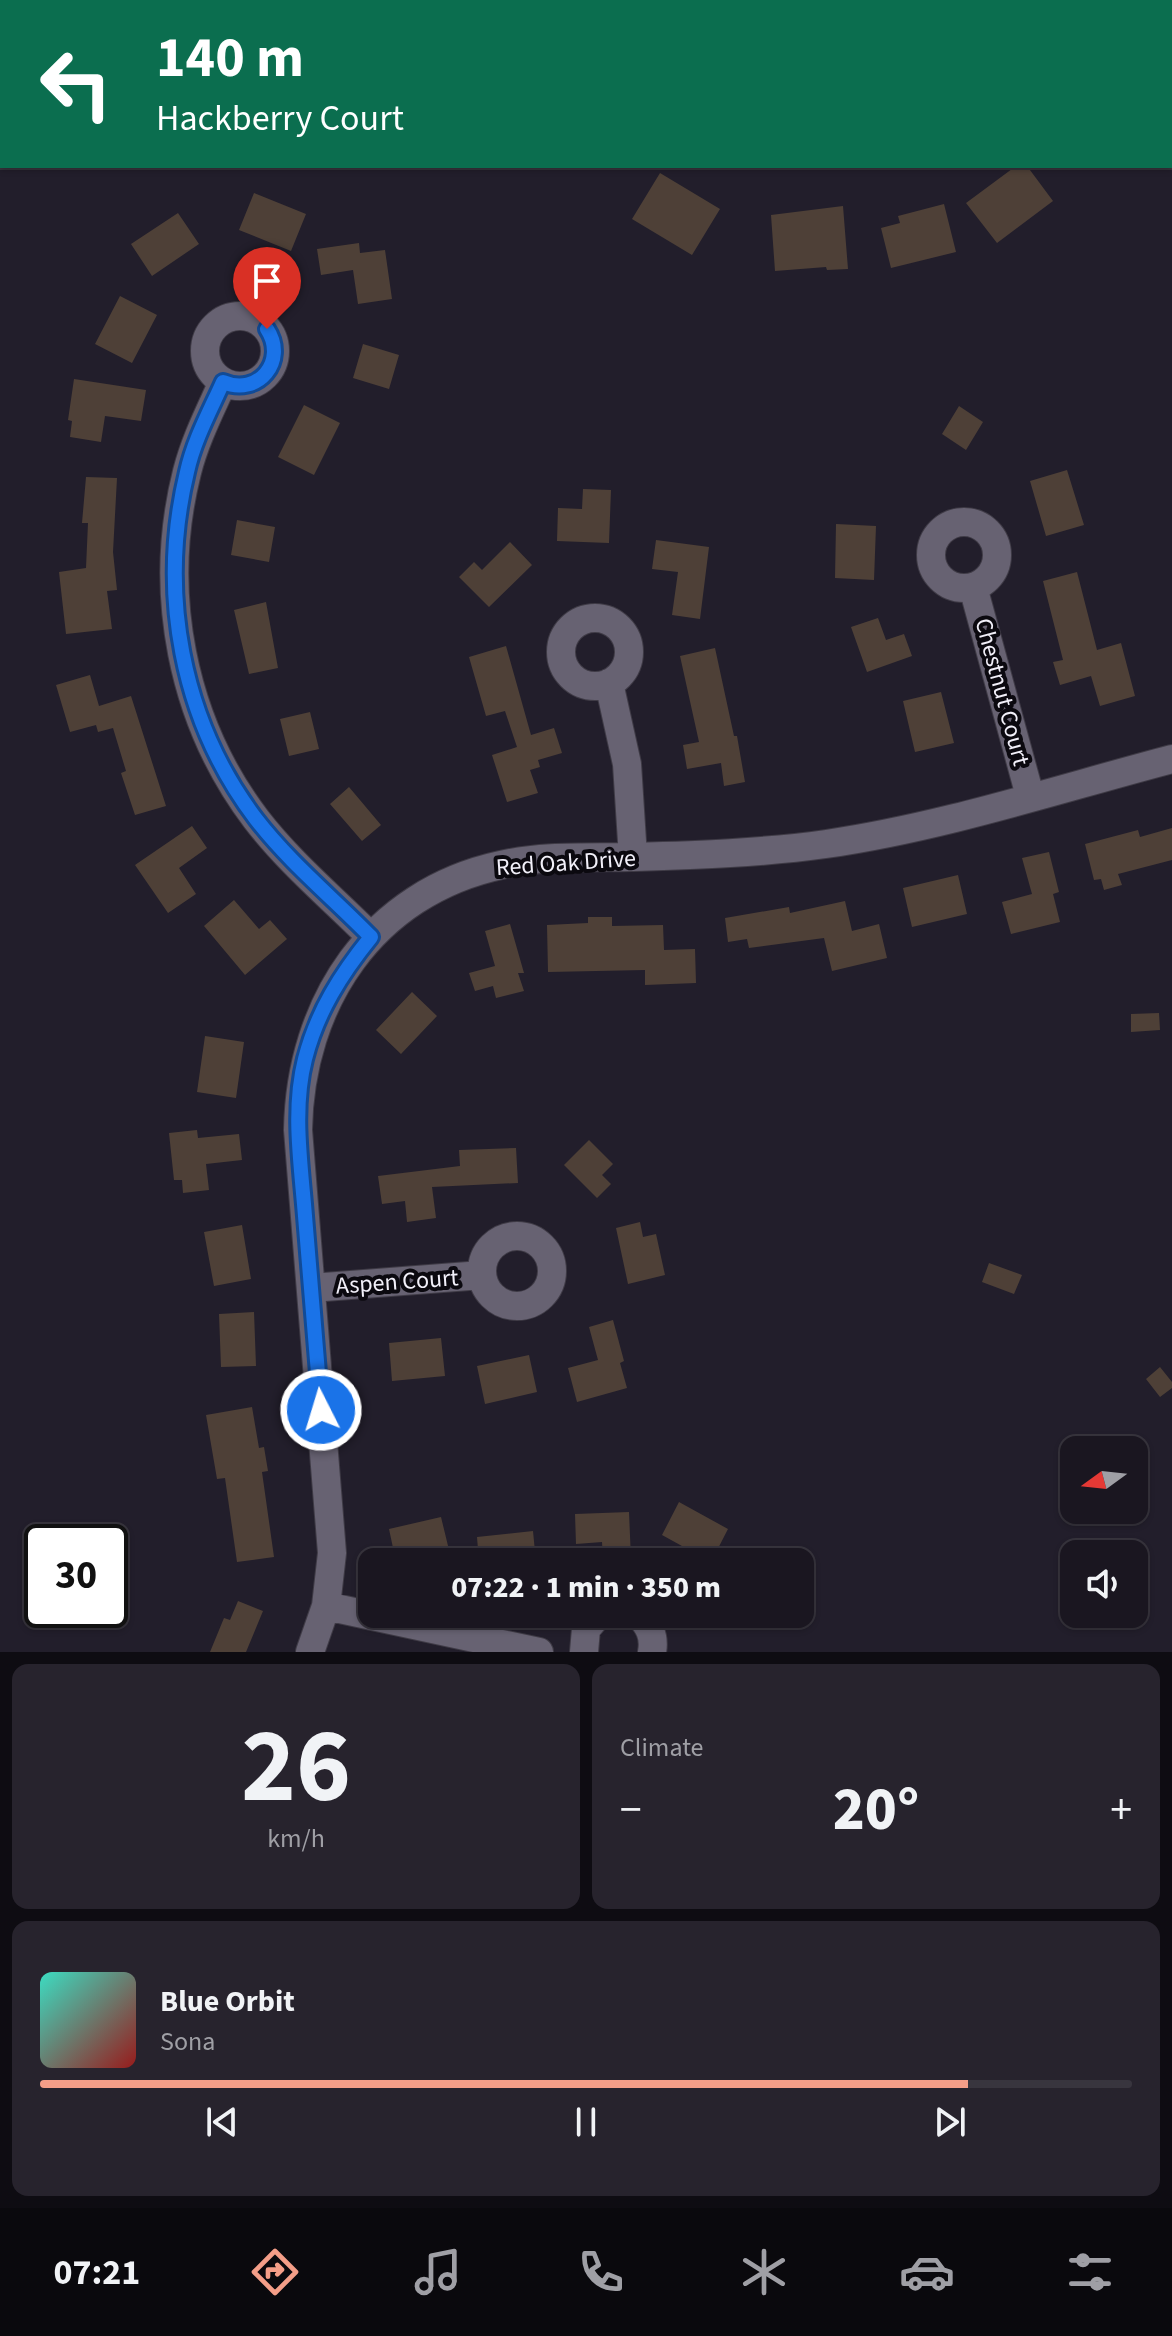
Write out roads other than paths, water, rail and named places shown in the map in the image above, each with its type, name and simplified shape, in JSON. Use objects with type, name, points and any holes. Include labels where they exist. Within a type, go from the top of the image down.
[{"type":"street","points":[[223,382],[197,439],[178,517],[174,584],[176,622],[185,670],[200,717],[241,798],[281,847],[371,937]]},
{"type":"street","name":"Chestnut Court","points":[[973,587],[1030,796]]},
{"type":"street","points":[[609,683],[627,764],[633,857]]},
{"type":"street","name":"Red Oak Drive","points":[[310,1652],[326,1606],[332,1542],[298,1130],[300,1081],[323,1007],[371,937],[426,895],[475,872],[530,861],[735,854],[827,844],[950,818],[1172,759]]},
{"type":"street","name":"Aspen Court","points":[[311,1288],[482,1275]]},
{"type":"street","points":[[326,1606],[539,1652]]},
{"type":"street","points":[[574,1650],[587,1628]]},
{"type":"street","points":[[649,1628],[652,1652]]}]
